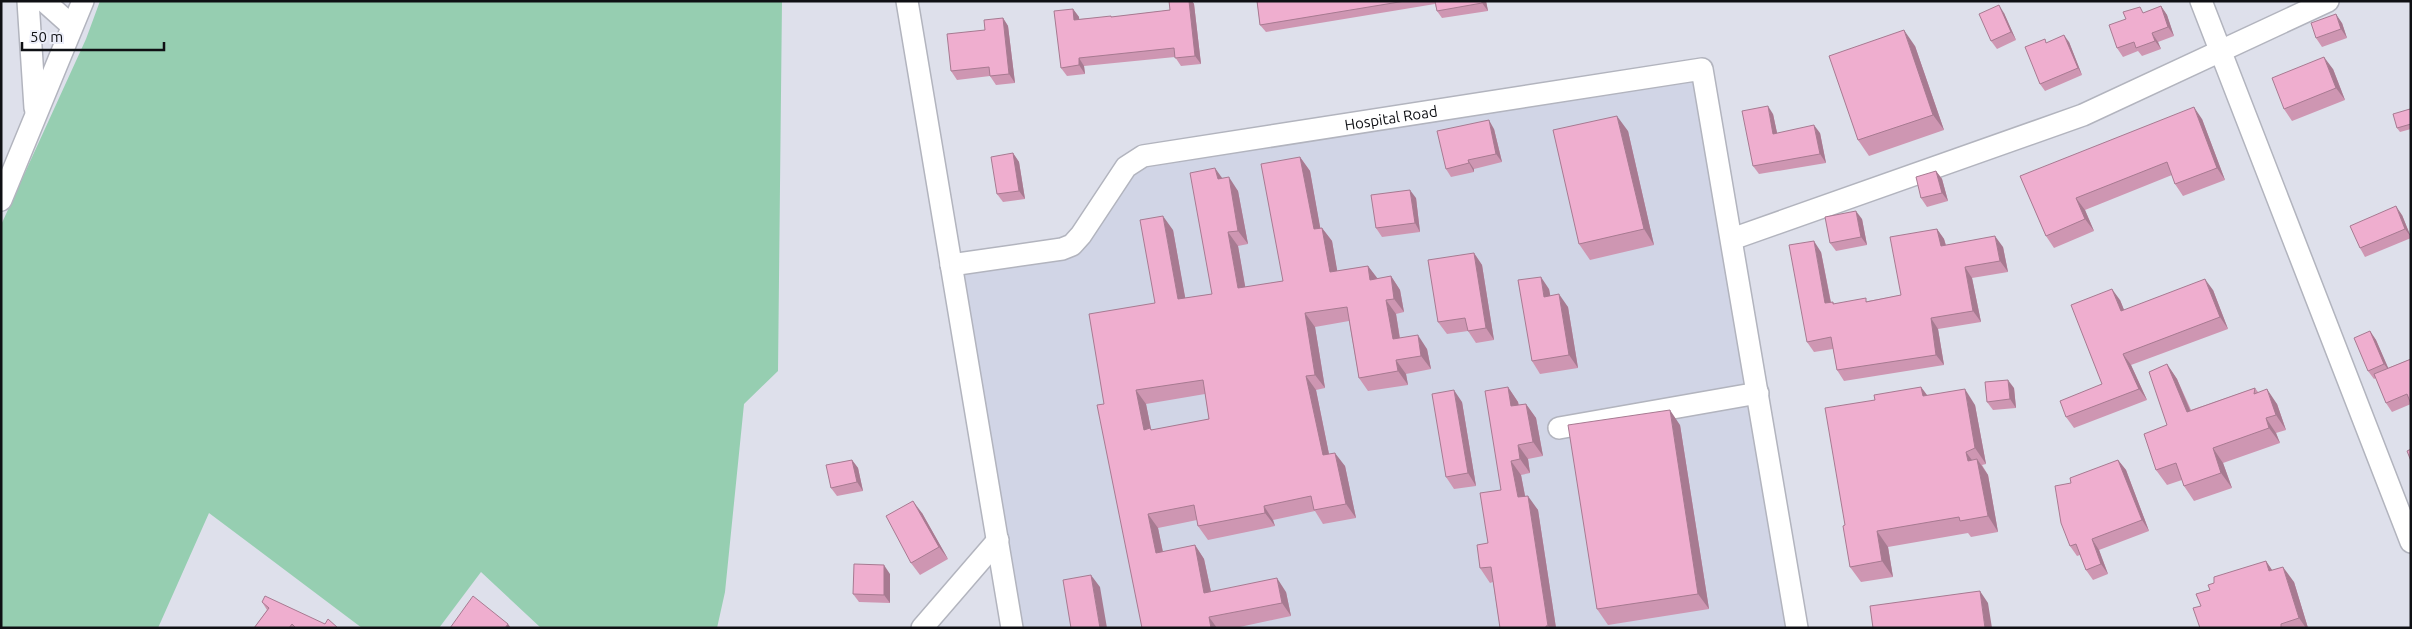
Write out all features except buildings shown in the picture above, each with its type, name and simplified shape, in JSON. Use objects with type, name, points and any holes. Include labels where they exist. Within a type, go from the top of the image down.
[{"type":"street","points":[[28,1],[36,114]]},
{"type":"street","points":[[44,1],[72,26]]},
{"type":"street","points":[[3,190],[83,1]]},
{"type":"street","points":[[907,1],[1012,628]]},
{"type":"street","points":[[2201,1],[2222,50],[2411,542]]},
{"type":"street","points":[[1797,628],[1732,239],[2082,115],[2328,1]]},
{"type":"street","name":"Hospital Road","points":[[951,265],[1062,249],[1072,245],[1081,236],[1126,167],[1143,156],[1702,69],[1732,239]]},
{"type":"street","points":[[1559,428],[1758,393]]},
{"type":"street","points":[[922,628],[998,540]]},
{"type":"shaded area","points":[[1701,70],[1795,628],[1018,628],[953,267],[1062,250],[1128,167]]},
{"type":"green space","points":[[100,1],[782,1],[778,371],[744,404],[725,592],[717,628],[541,628],[481,572],[439,628],[362,628],[209,513],[158,628],[1,628],[1,225],[86,39]]}]
